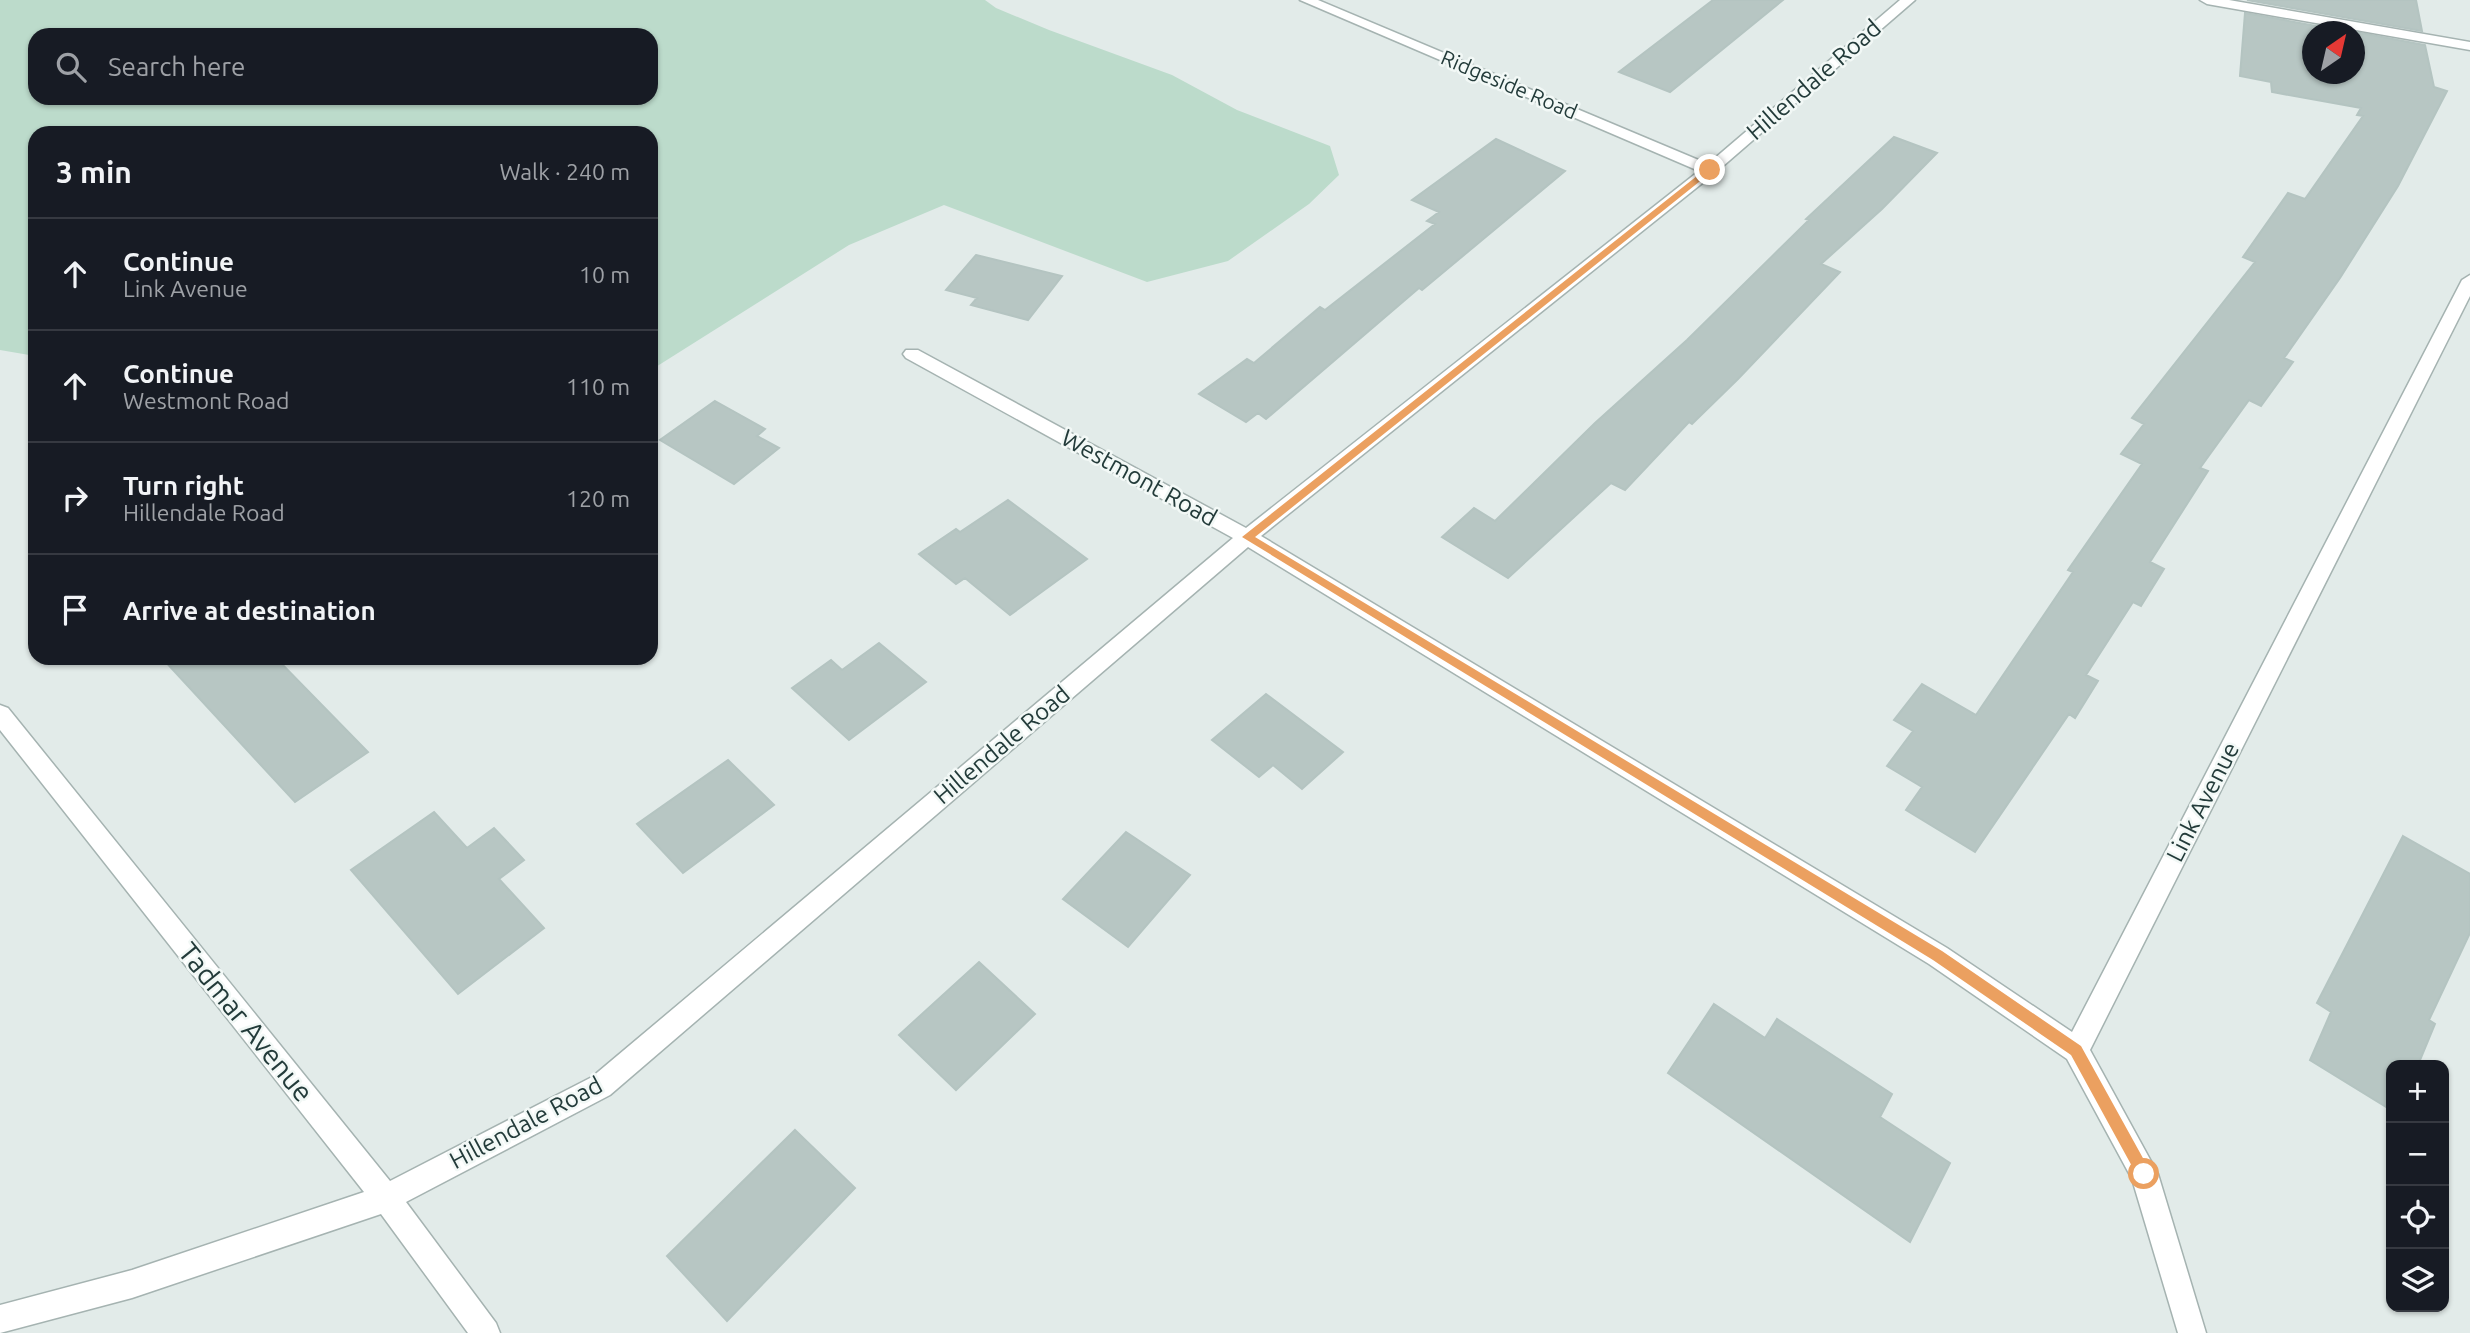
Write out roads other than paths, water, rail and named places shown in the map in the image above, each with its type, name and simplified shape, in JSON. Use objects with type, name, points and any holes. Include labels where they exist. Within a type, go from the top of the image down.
[{"type":"street","name":"Ridgeside Road","points":[[1307,0],[1710,170]]},
{"type":"street","name":"Hillendale Road","points":[[0,1319],[132,1284],[386,1198],[601,1086],[1247,537],[1710,170],[1908,0]]},
{"type":"street","points":[[2207,0],[2470,46]]},
{"type":"street","name":"Link Avenue","points":[[2076,1050],[2470,280]]},
{"type":"street","name":"Westmont Road","points":[[912,354],[1247,537],[1938,956],[2076,1050]]},
{"type":"street","name":"Tadmar Avenue","points":[[0,714],[386,1198],[486,1333]]},
{"type":"street","points":[[2076,1050],[2144,1174],[2192,1333]]}]
